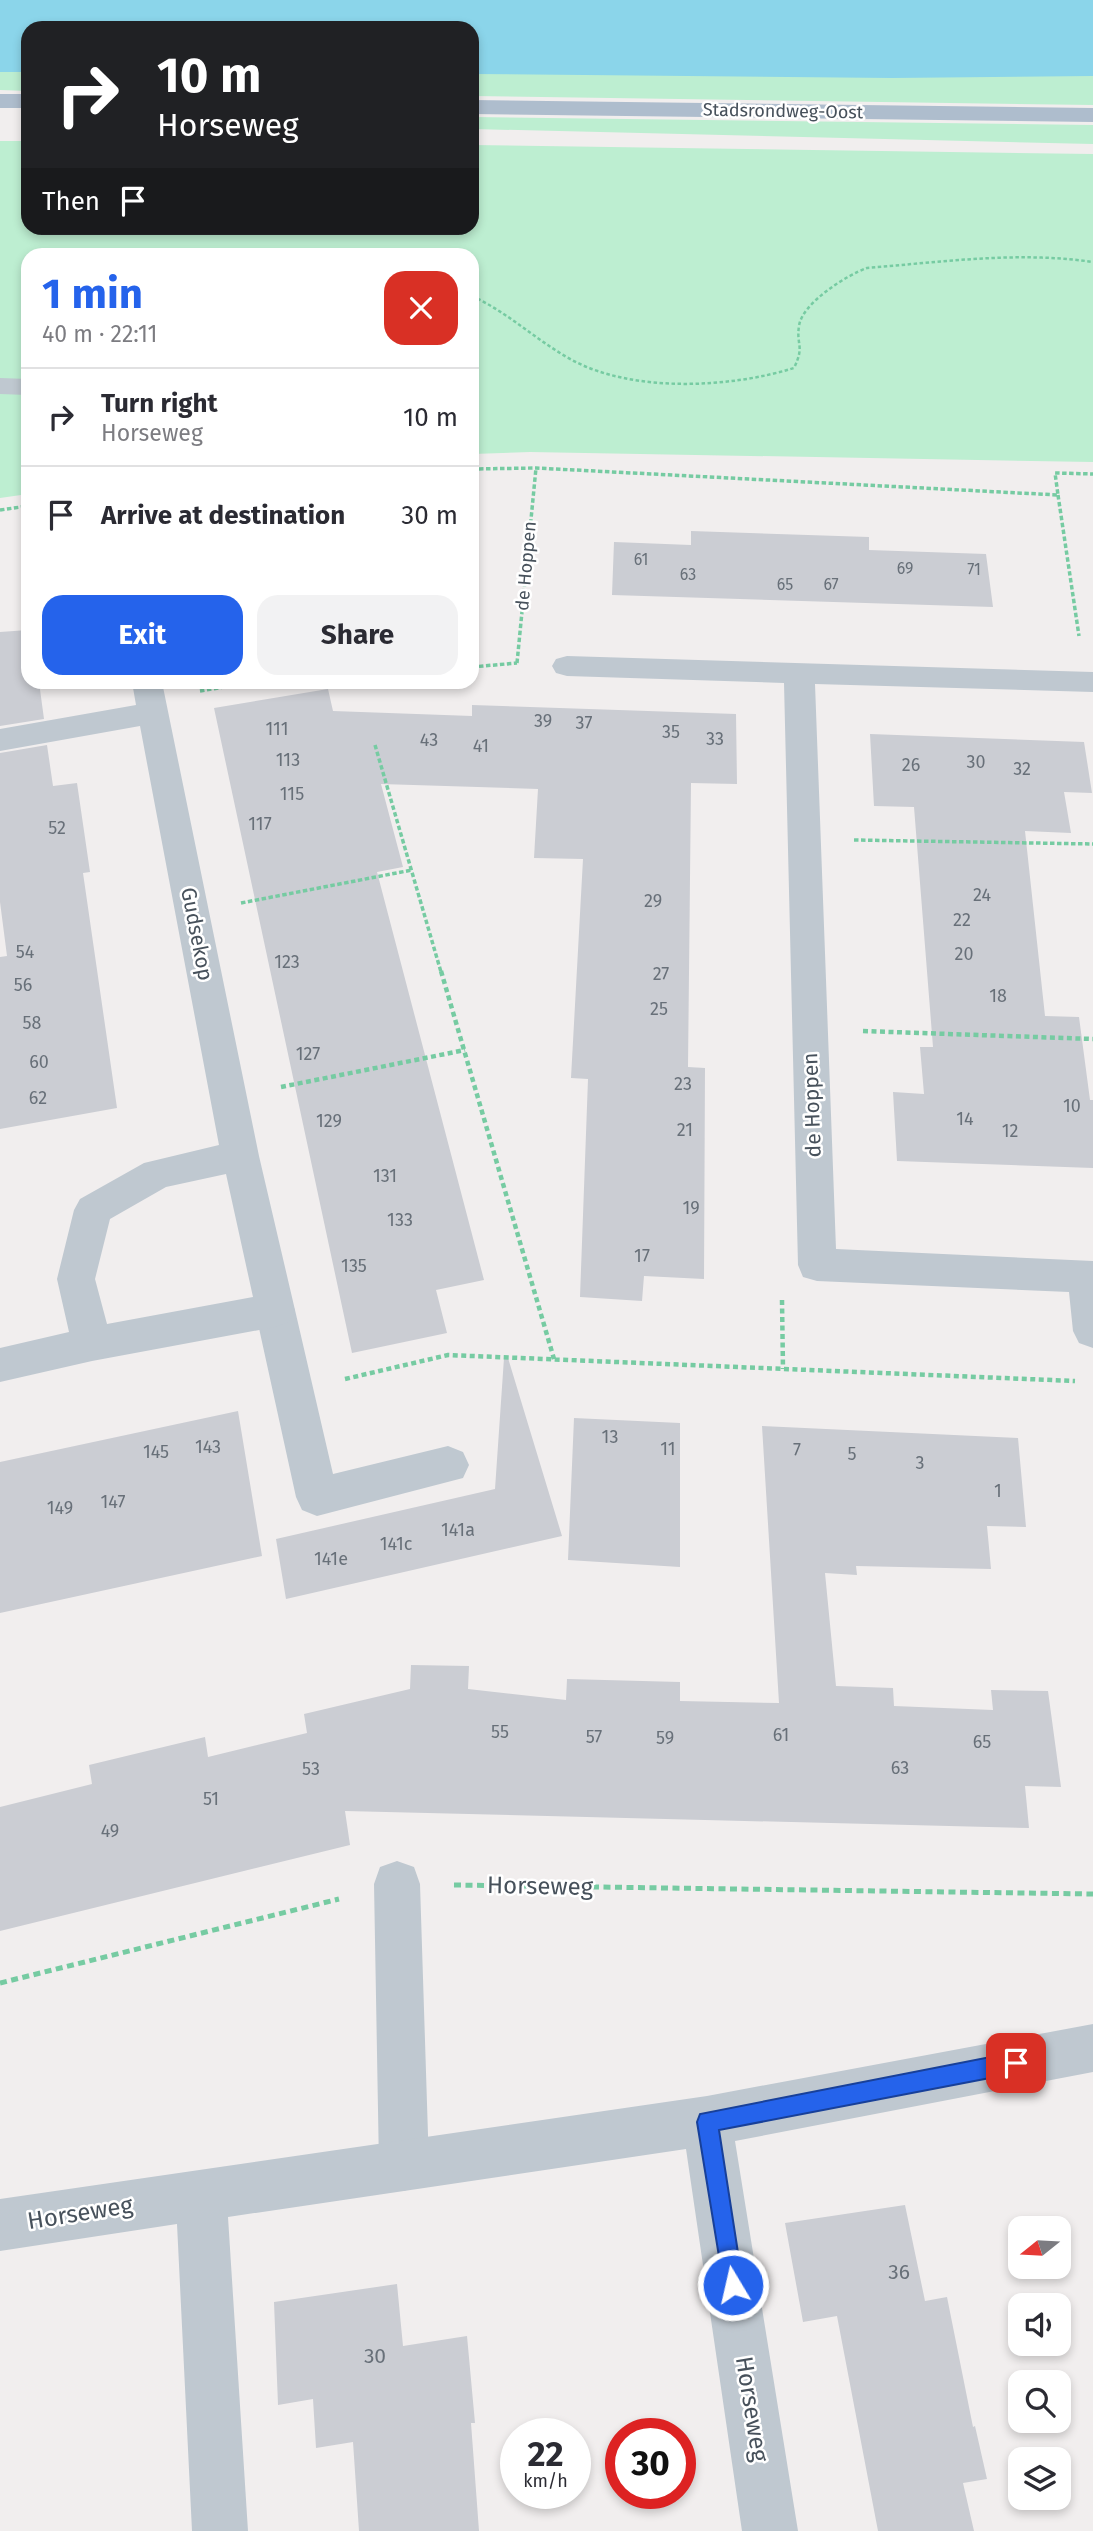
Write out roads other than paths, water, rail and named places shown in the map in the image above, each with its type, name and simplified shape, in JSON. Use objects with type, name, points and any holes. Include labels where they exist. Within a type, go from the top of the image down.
[{"type":"main road","points":[[0,101],[21,101]]},
{"type":"main road","name":"Stadsrondweg-Oost","points":[[479,107],[1093,115]]},
{"type":"street","points":[[0,386],[21,387]]},
{"type":"street","points":[[567,666],[1090,682]]},
{"type":"street","name":"de Hoppen","points":[[799,673],[817,1265],[1090,1277]]},
{"type":"street","name":"Gudsekop","points":[[0,740],[150,698],[240,1156],[317,1497],[448,1465]]},
{"type":"street","points":[[92,1345],[76,1279],[93,1210],[157,1174],[240,1156]]},
{"type":"street","points":[[1090,1277],[1093,1331]]},
{"type":"street","points":[[0,1365],[275,1310]]},
{"type":"street","points":[[397,1884],[404,2165]]},
{"type":"street","name":"Horseweg","points":[[0,2225],[707,2122],[1093,2048]]},
{"type":"street","name":"Horseweg","points":[[707,2122],[770,2531]]},
{"type":"street","points":[[201,2195],[220,2531]]},
{"type":"water","points":[[0,0],[1093,0],[1093,76],[892,78],[479,74],[479,21],[21,21],[21,72],[0,72]]}]
